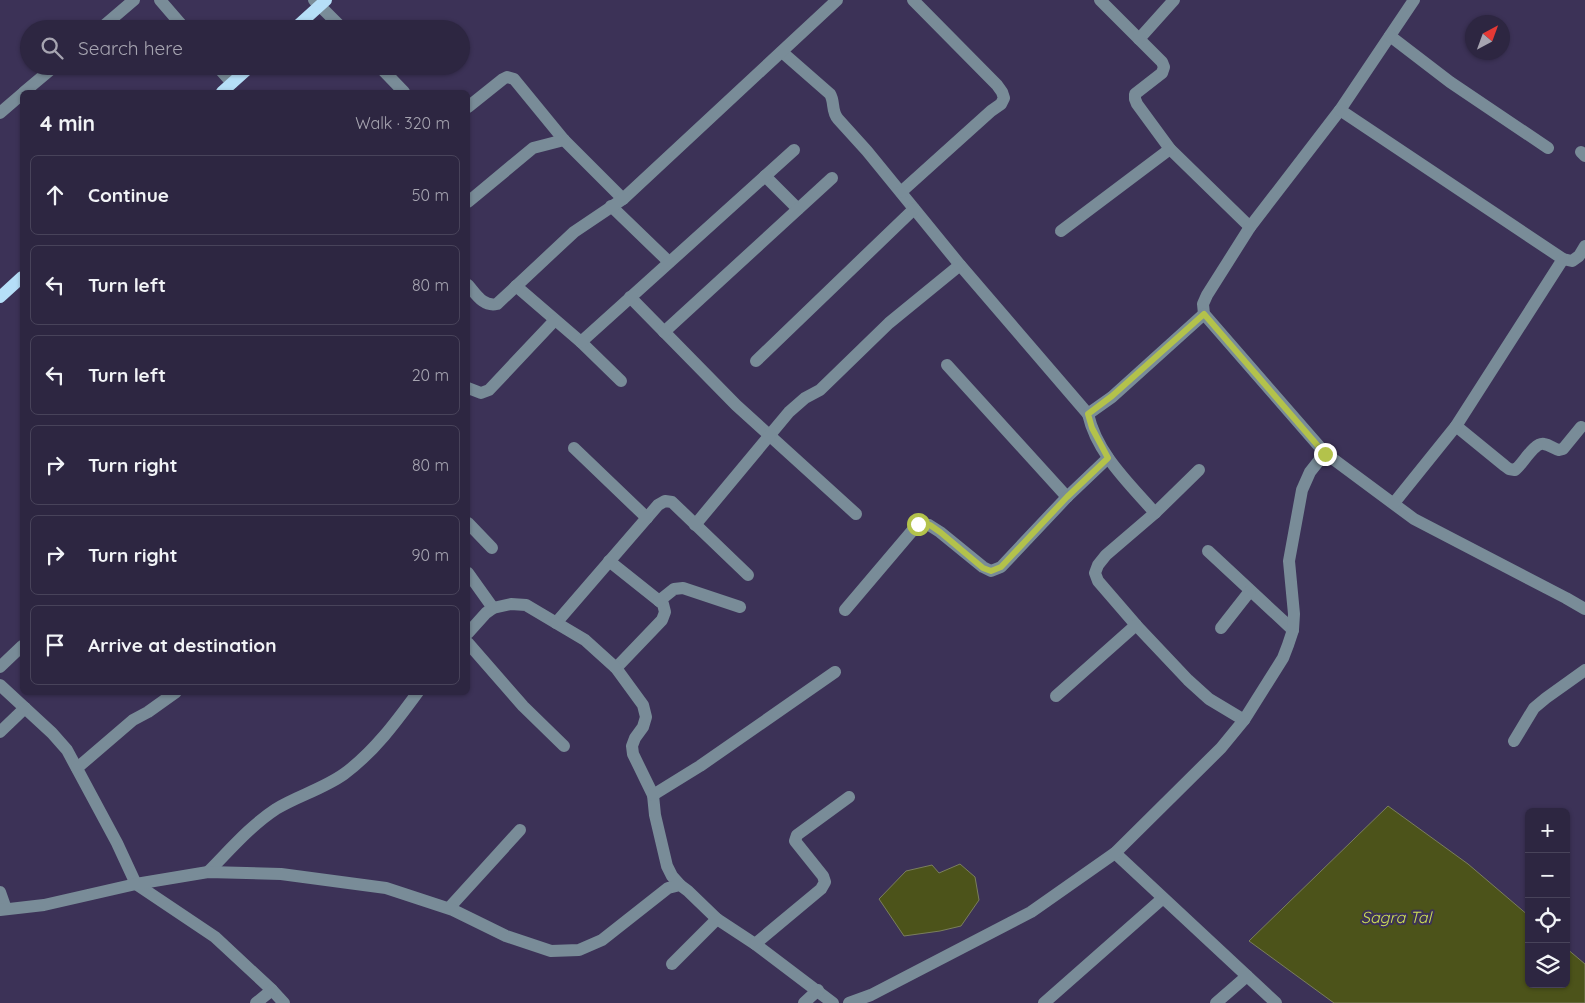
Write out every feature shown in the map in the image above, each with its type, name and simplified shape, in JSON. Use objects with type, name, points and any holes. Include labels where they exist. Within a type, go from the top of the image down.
[{"type":"main road","points":[[303,20],[320,2]]},
{"type":"main road","points":[[224,90],[241,75]]},
{"type":"main road","points":[[0,297],[20,278]]},
{"type":"street","points":[[111,20],[134,0]]},
{"type":"street","points":[[160,0],[177,20]]},
{"type":"street","points":[[470,287],[484,303],[490,305],[497,304],[574,232],[623,199],[837,0]]},
{"type":"street","points":[[900,192],[1001,104],[1004,98],[997,85],[913,0]]},
{"type":"street","points":[[1100,0],[1162,62],[1164,67],[1162,74],[1135,94],[1137,104],[1170,149],[1250,227]]},
{"type":"street","points":[[1139,39],[1174,0]]},
{"type":"street","points":[[1414,0],[1340,110],[1250,227],[1206,295],[1203,304],[1204,314],[1325,454],[1414,519],[1585,609]]},
{"type":"street","points":[[320,2],[335,20]]},
{"type":"street","points":[[1390,36],[1450,82],[1548,148]]},
{"type":"street","points":[[782,52],[830,94],[833,99],[834,115],[867,151],[1088,414],[1092,428],[1108,458],[1155,513]]},
{"type":"street","points":[[27,90],[44,75]]},
{"type":"street","points":[[225,75],[232,83]]},
{"type":"street","points":[[388,75],[402,90]]},
{"type":"street","points":[[470,105],[502,79],[507,77],[514,79],[564,140],[623,199]]},
{"type":"street","points":[[0,113],[20,96]]},
{"type":"street","points":[[1340,110],[1563,259],[1572,261],[1579,256],[1585,246]]},
{"type":"street","points":[[470,200],[533,148],[564,140]]},
{"type":"street","points":[[1061,231],[1170,149]]},
{"type":"street","points":[[581,342],[794,150]]},
{"type":"street","points":[[765,176],[798,209]]},
{"type":"street","points":[[664,332],[832,178]]},
{"type":"street","points":[[611,206],[669,262]]},
{"type":"street","points":[[756,361],[914,209]]},
{"type":"street","points":[[1394,503],[1456,426],[1563,259]]},
{"type":"street","points":[[695,525],[794,407],[805,398],[820,390],[889,323],[960,264]]},
{"type":"street","points":[[516,286],[581,342],[621,381]]},
{"type":"street","points":[[630,297],[770,437],[856,514]]},
{"type":"street","points":[[1088,414],[1112,396],[1204,314]]},
{"type":"street","points":[[470,389],[481,393],[489,390],[555,320]]},
{"type":"street","points":[[947,365],[1067,497]]},
{"type":"street","points":[[1456,426],[1509,469],[1515,470],[1534,448],[1540,444],[1545,444],[1559,450],[1563,449],[1581,427]]},
{"type":"street","points":[[574,448],[647,518]]},
{"type":"street","points":[[849,1003],[873,999],[1031,912],[1115,853],[1221,748],[1244,720],[1283,658],[1293,630],[1294,614],[1289,561],[1302,490],[1310,472],[1325,454]]},
{"type":"street","points":[[845,610],[918,524],[930,525],[983,568],[991,571],[1001,567],[1067,497],[1108,458]]},
{"type":"street","points":[[1199,470],[1155,513],[1106,556],[1098,565],[1096,573],[1098,581],[1188,680],[1202,693],[1244,720]]},
{"type":"street","points":[[556,623],[658,505],[664,501],[672,502],[748,575]]},
{"type":"street","points":[[470,525],[492,548]]},
{"type":"street","points":[[1208,551],[1293,630]]},
{"type":"street","points":[[609,561],[660,601],[665,612],[662,620],[616,668]]},
{"type":"street","points":[[470,576],[493,608]]},
{"type":"street","points":[[660,601],[674,589],[683,588],[740,607]]},
{"type":"street","points":[[1221,628],[1250,590]]},
{"type":"street","points":[[470,631],[493,608],[511,604],[526,605],[585,640],[616,668],[643,705],[646,716],[643,727],[632,746],[633,754],[653,795],[655,815],[667,866],[672,876],[717,919],[755,944],[833,1003]]},
{"type":"street","points":[[1056,696],[1136,625]]},
{"type":"street","points":[[470,646],[523,706],[564,746]]},
{"type":"street","points":[[0,667],[20,648]]},
{"type":"street","points":[[1514,741],[1534,708],[1585,670]]},
{"type":"street","points":[[653,795],[700,766],[835,672]]},
{"type":"street","points":[[0,685],[52,733],[67,750],[117,843],[136,884],[215,937],[284,1003]]},
{"type":"street","points":[[77,768],[133,720],[172,695]]},
{"type":"street","points":[[208,872],[250,830],[276,809],[342,775],[366,756],[386,734],[416,695]]},
{"type":"street","points":[[0,732],[25,708]]},
{"type":"street","points":[[755,944],[821,889],[825,882],[823,876],[794,841],[796,835],[849,797]]},
{"type":"street","points":[[449,908],[520,830]]},
{"type":"street","points":[[1115,853],[1276,1003]]},
{"type":"street","points":[[0,892],[3,910],[44,905],[136,884],[208,872],[281,874],[386,888],[449,908],[506,936],[551,951],[579,950],[602,940],[668,888],[673,885],[680,885]]},
{"type":"street","points":[[1044,1003],[1162,898]]},
{"type":"street","points":[[672,964],[717,919]]},
{"type":"street","points":[[1216,1003],[1247,976]]},
{"type":"street","points":[[256,1003],[272,990]]},
{"type":"street","points":[[804,1003],[818,990]]},
{"type":"water","name":"Sagra Tal","points":[[1388,806],[1468,864],[1525,913],[1525,988],[1570,988],[1570,951],[1585,964],[1585,1003],[1334,1003],[1249,941]]},
{"type":"water","points":[[960,864],[975,877],[979,900],[961,926],[904,936],[879,899],[906,871],[932,865],[939,873]]},
{"type":"route","points":[[918,524],[930,525],[983,568],[991,571],[1001,567],[1067,497],[1108,458],[1092,428],[1088,414],[1112,396],[1204,314],[1325,454]]}]
